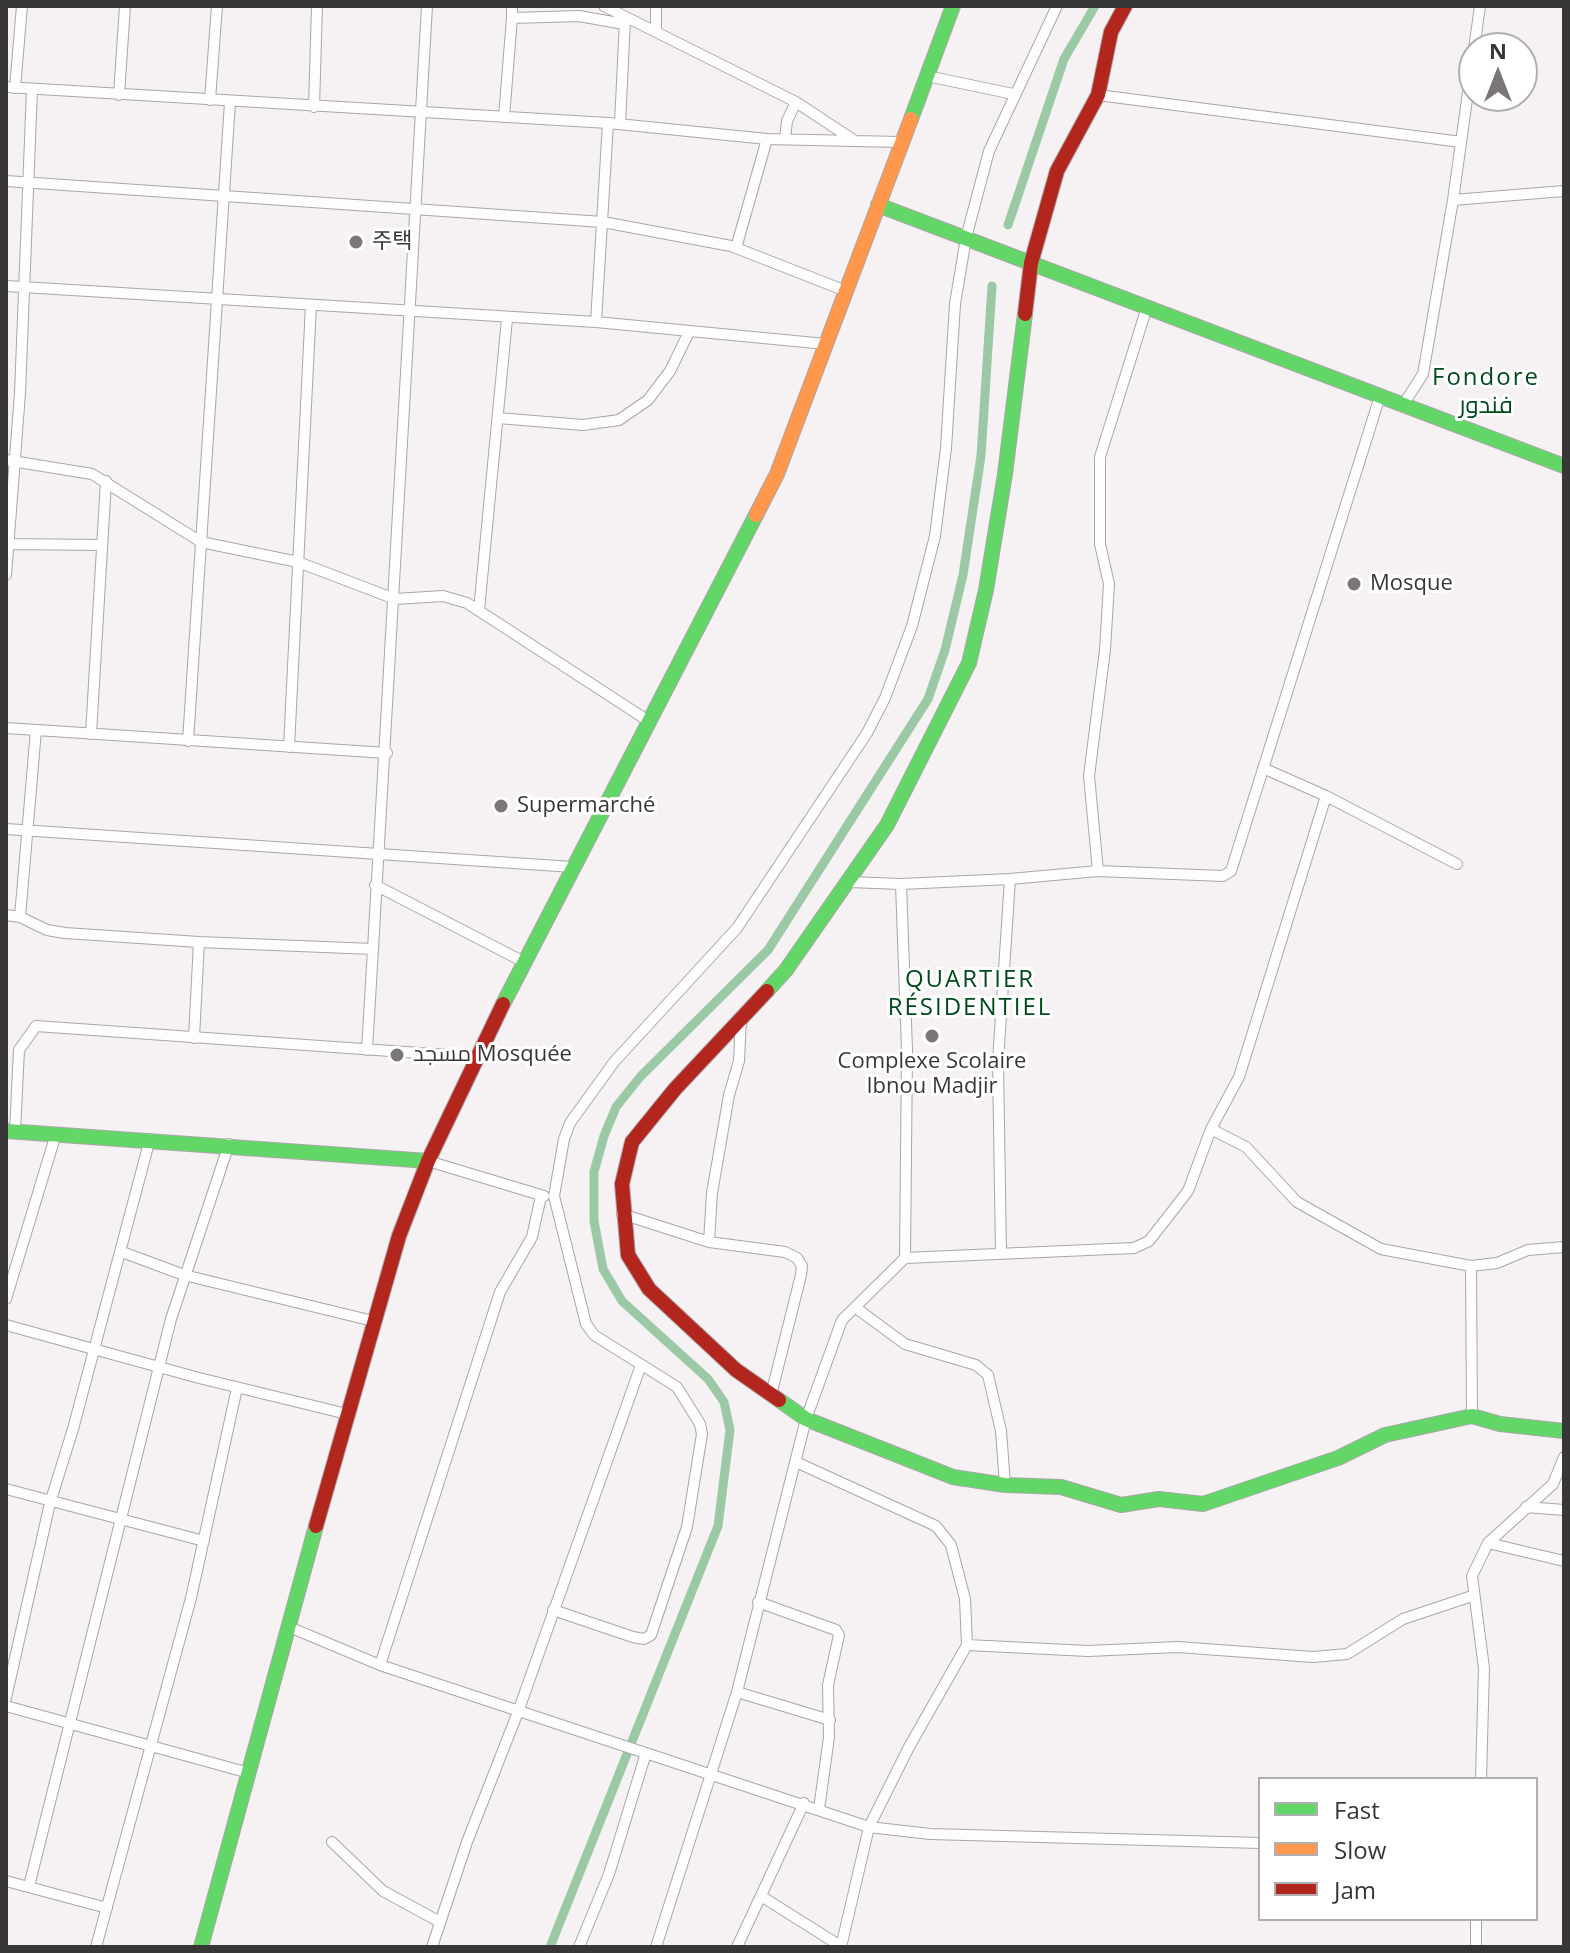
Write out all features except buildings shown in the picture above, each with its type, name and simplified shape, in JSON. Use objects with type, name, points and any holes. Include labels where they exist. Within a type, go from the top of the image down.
[{"type":"main road","points":[[201,1947],[373,1321],[428,1161],[524,962],[777,474],[953,6]]},
{"type":"main road","points":[[1125,6],[1111,32],[1098,95],[1057,171],[1031,263],[1003,489],[986,590],[969,663],[887,825],[849,882],[786,970],[636,1135],[623,1169],[622,1214],[628,1255],[649,1289],[736,1370],[806,1419],[921,1467],[953,1477],[1005,1485],[1061,1487],[1121,1505],[1159,1499],[1203,1504],[1338,1458],[1385,1435],[1472,1416],[1500,1424],[1564,1431]]},
{"type":"main road","points":[[878,205],[1564,466]]},
{"type":"main road","points":[[9,1134],[229,1144],[428,1161]]},
{"type":"street","points":[[22,6],[11,87],[608,123],[767,139],[900,142]]},
{"type":"street","points":[[119,95],[125,6]]},
{"type":"street","points":[[210,100],[217,6]]},
{"type":"street","points":[[314,107],[317,6]]},
{"type":"street","points":[[367,1050],[377,855],[387,753],[427,6]]},
{"type":"street","points":[[604,6],[624,20]]},
{"type":"street","points":[[656,6],[656,31]]},
{"type":"street","points":[[553,1610],[644,1639],[656,1627],[687,1527],[702,1434],[700,1424],[677,1387],[589,1330],[554,1196],[570,1123],[614,1062],[737,928],[867,733],[885,698],[912,626],[935,536],[947,434],[955,304],[981,176],[1013,94],[1057,6]]},
{"type":"street","points":[[1403,405],[1423,374],[1453,200],[1480,6]]},
{"type":"street","points":[[504,117],[512,12],[579,16],[624,20],[656,31],[796,102],[856,141]]},
{"type":"street","points":[[620,124],[624,20]]},
{"type":"street","points":[[927,76],[1013,94]]},
{"type":"street","points":[[6,575],[10,460],[20,393],[32,89]]},
{"type":"street","points":[[1098,95],[1461,142]]},
{"type":"street","points":[[188,741],[230,102]]},
{"type":"street","points":[[785,139],[787,121],[796,102]]},
{"type":"street","points":[[596,322],[608,123]]},
{"type":"street","points":[[736,248],[767,139]]},
{"type":"street","points":[[6,181],[603,222],[666,231],[736,248],[846,291]]},
{"type":"street","points":[[1453,200],[1564,191]]},
{"type":"street","points":[[6,286],[507,319],[596,322],[826,344]]},
{"type":"street","points":[[289,747],[311,305]]},
{"type":"street","points":[[1098,871],[1089,776],[1105,650],[1109,584],[1100,544],[1100,457],[1147,307]]},
{"type":"street","points":[[479,610],[507,319]]},
{"type":"street","points":[[498,418],[583,425],[619,420],[648,400],[670,371],[689,332]]},
{"type":"street","points":[[849,882],[901,884],[1098,871],[1227,875],[1380,396]]},
{"type":"street","points":[[10,460],[83,471],[106,481],[201,542],[298,562],[395,599],[443,596],[479,610],[650,722]]},
{"type":"street","points":[[91,734],[106,481]]},
{"type":"street","points":[[7,544],[102,545]]},
{"type":"street","points":[[6,728],[387,753]]},
{"type":"street","points":[[20,917],[30,831],[36,730]]},
{"type":"street","points":[[1263,768],[1326,796],[1457,864]]},
{"type":"street","points":[[656,1947],[737,1692],[806,1419],[842,1320],[905,1258],[1134,1248],[1149,1241],[1188,1191],[1211,1129],[1239,1077],[1326,796]]},
{"type":"street","points":[[6,829],[573,867]]},
{"type":"street","points":[[1001,1253],[998,1048],[1010,879]]},
{"type":"street","points":[[901,884],[907,1050],[905,1258]]},
{"type":"street","points":[[375,885],[524,962]]},
{"type":"street","points":[[6,915],[20,917],[47,930],[199,942],[373,949]]},
{"type":"street","points":[[194,1038],[199,942]]},
{"type":"street","points":[[709,1242],[712,1193],[729,1095],[739,1061],[741,1018]]},
{"type":"street","points":[[9,1134],[19,1050],[36,1026],[476,1057]]},
{"type":"street","points":[[1211,1129],[1246,1147],[1297,1202],[1381,1249],[1471,1266],[1497,1263],[1528,1250],[1564,1247]]},
{"type":"street","points":[[6,1299],[56,1134]]},
{"type":"street","points":[[6,1698],[50,1503],[122,1252],[150,1139]]},
{"type":"street","points":[[29,1886],[184,1275],[229,1144]]},
{"type":"street","points":[[428,1161],[541,1196],[554,1196]]},
{"type":"street","points":[[380,1665],[500,1292],[532,1237],[541,1196]]},
{"type":"street","points":[[622,1214],[709,1242],[785,1252],[797,1258],[802,1266],[771,1395]]},
{"type":"street","points":[[122,1252],[184,1275],[373,1321]]},
{"type":"street","points":[[1471,1266],[1472,1416]]},
{"type":"street","points":[[856,1308],[905,1344],[976,1365],[988,1375],[1001,1431],[1005,1485]]},
{"type":"street","points":[[6,1325],[160,1368],[347,1414]]},
{"type":"street","points":[[432,1947],[641,1365]]},
{"type":"street","points":[[96,1947],[204,1541],[237,1388]]},
{"type":"street","points":[[1481,1777],[1484,1668],[1472,1596],[1472,1576],[1488,1543],[1553,1484],[1564,1457]]},
{"type":"street","points":[[761,1896],[842,1947],[869,1827],[909,1747],[967,1645],[965,1599],[951,1545],[943,1532],[925,1519],[796,1462]]},
{"type":"street","points":[[6,1489],[204,1541]]},
{"type":"street","points":[[1526,1507],[1564,1510]]},
{"type":"street","points":[[1488,1543],[1564,1561]]},
{"type":"street","points":[[967,1645],[1088,1651],[1178,1647],[1324,1656],[1347,1654],[1403,1619],[1472,1596]]},
{"type":"street","points":[[758,1602],[836,1630],[839,1635],[828,1685],[830,1720],[819,1809]]},
{"type":"street","points":[[289,1627],[380,1665],[869,1827],[930,1834],[1258,1843]]},
{"type":"street","points":[[737,1692],[830,1720]]},
{"type":"street","points":[[6,1706],[249,1773]]},
{"type":"street","points":[[579,1947],[609,1874],[646,1753]]},
{"type":"street","points":[[737,1947],[804,1803]]},
{"type":"street","points":[[332,1842],[383,1891],[440,1922]]},
{"type":"street","points":[[6,1881],[107,1908]]},
{"type":"street","points":[[1476,1921],[1476,1947]]},
{"type":"waterway","points":[[1008,225],[1064,59],[1095,6]]},
{"type":"waterway","points":[[550,1947],[718,1526],[730,1430],[724,1402],[708,1379],[622,1301],[603,1269],[594,1221],[594,1172],[616,1107],[640,1077],[768,950],[928,699],[945,650],[963,575],[981,456],[992,286]]},
{"type":"traffic: fast","points":[[911,119],[953,6]]},
{"type":"traffic: fast","points":[[878,205],[1564,466]]},
{"type":"traffic: fast","points":[[767,991],[786,970],[887,825],[969,663],[986,590],[1005,474],[1025,314]]},
{"type":"traffic: fast","points":[[503,1004],[756,515]]},
{"type":"traffic: fast","points":[[6,1131],[428,1161]]},
{"type":"traffic: fast","points":[[779,1400],[806,1419],[953,1477],[1005,1485],[1061,1487],[1121,1505],[1159,1499],[1203,1504],[1338,1458],[1385,1435],[1472,1416],[1500,1424],[1564,1431]]},
{"type":"traffic: fast","points":[[201,1947],[316,1526]]},
{"type":"traffic: slow","points":[[756,515],[777,474],[911,119]]},
{"type":"traffic: jam","points":[[1025,314],[1031,263],[1057,171],[1098,95],[1111,32],[1125,6]]},
{"type":"traffic: jam","points":[[767,991],[675,1089],[632,1142],[622,1184],[628,1255],[649,1289],[736,1370],[779,1400]]},
{"type":"traffic: jam","points":[[316,1526],[399,1236],[428,1161],[503,1004]]},
{"type":"place","name":"주택","points":[[356,242]]},
{"type":"place","name":"Mosque","points":[[1354,584]]},
{"type":"place","name":"Supermarché","points":[[501,806]]},
{"type":"place","name":"Complexe Scolaire Ibnou Madjir","points":[[932,1036]]},
{"type":"place","name":"مسجد Mosquée","points":[[397,1055]]},
{"type":"district","name":"Fondore فندور","points":[[1486,392]]},
{"type":"district","name":"QUARTIER RÉSIDENTIEL","points":[[970,994]]}]
